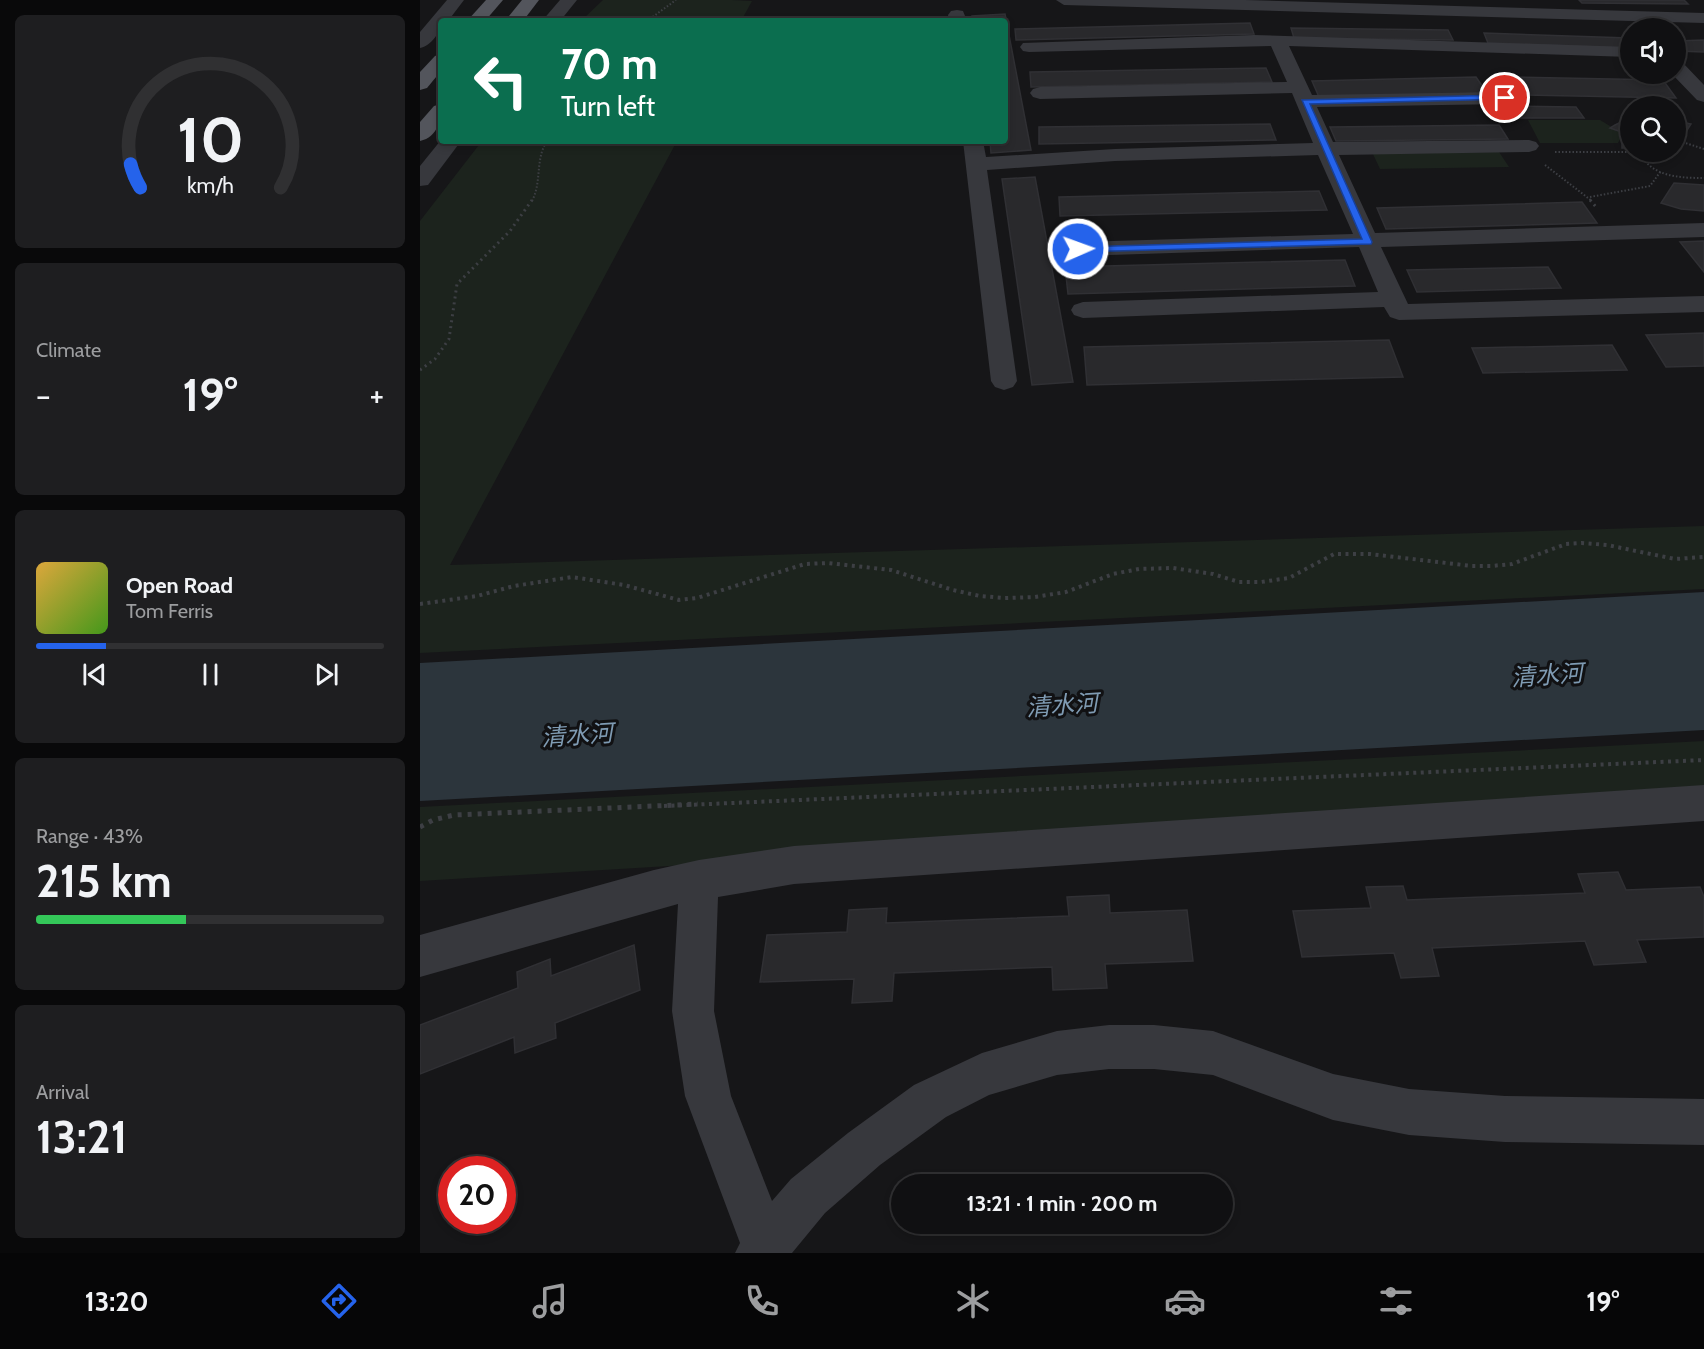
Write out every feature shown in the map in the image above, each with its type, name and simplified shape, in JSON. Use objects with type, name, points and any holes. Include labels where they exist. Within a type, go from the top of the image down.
[{"type":"main road","points":[[479,18],[494,0]]},
{"type":"main road","points":[[516,18],[531,0]]},
{"type":"main road","points":[[420,84],[438,63]]},
{"type":"main road","points":[[420,135],[438,115]]},
{"type":"street","points":[[441,18],[456,0]]},
{"type":"street","points":[[554,18],[569,0]]},
{"type":"street","points":[[1064,0],[1704,18]]},
{"type":"street","points":[[420,43],[438,22]]},
{"type":"street","points":[[1029,46],[1278,41],[1620,52]]},
{"type":"street","points":[[1278,41],[1400,312],[1704,304]]},
{"type":"street","points":[[1686,60],[1695,60]]},
{"type":"street","points":[[1686,77],[1704,96]]},
{"type":"street","points":[[1040,93],[1301,94],[1505,98]]},
{"type":"street","points":[[420,180],[449,144]]},
{"type":"street","points":[[974,144],[1004,381]]},
{"type":"street","points":[[976,164],[1073,156],[1326,148],[1537,149]]},
{"type":"street","points":[[976,164],[1065,176],[1124,175]]},
{"type":"street","points":[[1312,172],[1336,171]]},
{"type":"street","points":[[1078,249],[1368,242],[1704,230]]},
{"type":"street","points":[[1083,310],[1394,299]]},
{"type":"street","points":[[420,956],[654,890],[699,880],[794,865],[1704,803]]},
{"type":"street","points":[[699,880],[693,1011],[708,1096],[762,1249],[808,1196],[864,1149],[930,1101],[982,1075],[1057,1053],[1110,1047],[1154,1047],[1213,1053],[1334,1097],[1409,1112],[1505,1119],[1704,1122]]},
{"type":"path","points":[[651,18],[676,0]]},
{"type":"path","points":[[1686,143],[1704,149]]},
{"type":"path","points":[[420,370],[444,350],[450,338],[453,326],[454,293],[457,284],[514,225],[529,206],[536,192],[540,157],[546,144]]},
{"type":"path","points":[[1537,149],[1620,151]]},
{"type":"path","points":[[1646,162],[1661,171],[1679,177],[1704,178]]},
{"type":"path","points":[[1590,197],[1650,186],[1661,171]]},
{"type":"path","points":[[420,604],[477,596],[525,584],[572,577],[624,585],[679,600],[805,564],[828,563],[891,570],[953,590],[980,596],[1035,597],[1066,592],[1113,574],[1139,569],[1173,568],[1213,574],[1239,582],[1289,578],[1334,554],[1370,554],[1472,566],[1491,566],[1512,564],[1566,544],[1582,543],[1607,545],[1675,559],[1704,557]]},
{"type":"path","points":[[420,826],[454,815],[1704,760]]},
{"type":"shaded area","points":[[603,0],[752,1],[743,18],[584,18]]},
{"type":"shaded area","points":[[1528,120],[1600,120],[1620,132],[1618,143],[1540,143]]},
{"type":"shaded area","points":[[480,144],[675,144],[450,565],[1704,526],[1704,589],[420,653],[420,221]]},
{"type":"shaded area","points":[[1499,152],[1509,167],[1380,169],[1373,154]]},
{"type":"shaded area","points":[[1704,741],[1704,804],[420,881],[420,807]]},
{"type":"water","name":"清水河","points":[[1704,592],[1704,730],[420,801],[420,663]]},
{"type":"building","points":[[1579,0],[1684,0],[1688,4],[1582,3]]},
{"type":"building","points":[[1005,14],[1006,18],[972,18],[972,16]]},
{"type":"building","points":[[1250,23],[1254,34],[1016,40],[1015,29]]},
{"type":"building","points":[[1291,28],[1448,30],[1453,40],[1294,38]]},
{"type":"building","points":[[1008,30],[1031,150],[991,153],[990,144],[1008,144]]},
{"type":"building","points":[[1484,33],[1620,38],[1620,48],[1488,43]]},
{"type":"building","points":[[1704,40],[1704,52],[1686,51],[1686,41]]},
{"type":"building","points":[[1266,68],[1272,82],[1031,87],[1030,72]]},
{"type":"building","points":[[1476,77],[1487,93],[1319,97],[1312,81]]},
{"type":"building","points":[[1513,77],[1620,79],[1620,84],[1666,84],[1675,96],[1620,97],[1523,95]]},
{"type":"building","points":[[1513,106],[1576,107],[1584,118],[1520,118]]},
{"type":"building","points":[[1620,123],[1620,132],[1610,128]]},
{"type":"building","points":[[1270,124],[1276,140],[1039,144],[1039,127]]},
{"type":"building","points":[[1499,125],[1508,139],[1336,141],[1330,127]]},
{"type":"building","points":[[1035,177],[1073,382],[1032,385],[1002,179]]},
{"type":"building","points":[[1674,183],[1704,185],[1704,211],[1681,209],[1661,203]]},
{"type":"building","points":[[1319,191],[1327,210],[1060,216],[1059,197]]},
{"type":"building","points":[[1582,202],[1597,223],[1386,229],[1377,208]]},
{"type":"building","points":[[1704,241],[1704,272],[1680,242]]},
{"type":"building","points":[[1345,260],[1355,286],[1068,294],[1065,267]]},
{"type":"building","points":[[1548,267],[1561,288],[1417,292],[1407,270]]},
{"type":"building","points":[[1704,333],[1704,366],[1666,367],[1646,335]]},
{"type":"building","points":[[1389,340],[1403,377],[1087,385],[1084,347]]},
{"type":"building","points":[[1612,345],[1627,370],[1483,373],[1472,348]]},
{"type":"building","points":[[1618,872],[1626,890],[1700,887],[1704,897],[1704,937],[1637,940],[1646,962],[1594,965],[1585,941],[1432,948],[1439,976],[1401,978],[1394,953],[1302,957],[1293,911],[1371,908],[1366,887],[1403,886],[1407,900],[1585,893],[1578,874]]},
{"type":"building","points":[[1109,895],[1110,913],[1187,910],[1193,961],[1105,964],[1107,988],[1053,990],[1052,967],[894,973],[892,1001],[852,1003],[854,979],[760,982],[767,935],[847,932],[849,910],[887,908],[886,923],[1069,916],[1067,897]]},
{"type":"building","points":[[634,945],[640,990],[555,1023],[556,1038],[515,1053],[514,1037],[420,1074],[420,1025],[518,988],[517,972],[550,959],[551,976]]},
{"type":"route","points":[[1078,249],[1368,242],[1305,101],[1505,98]]}]
